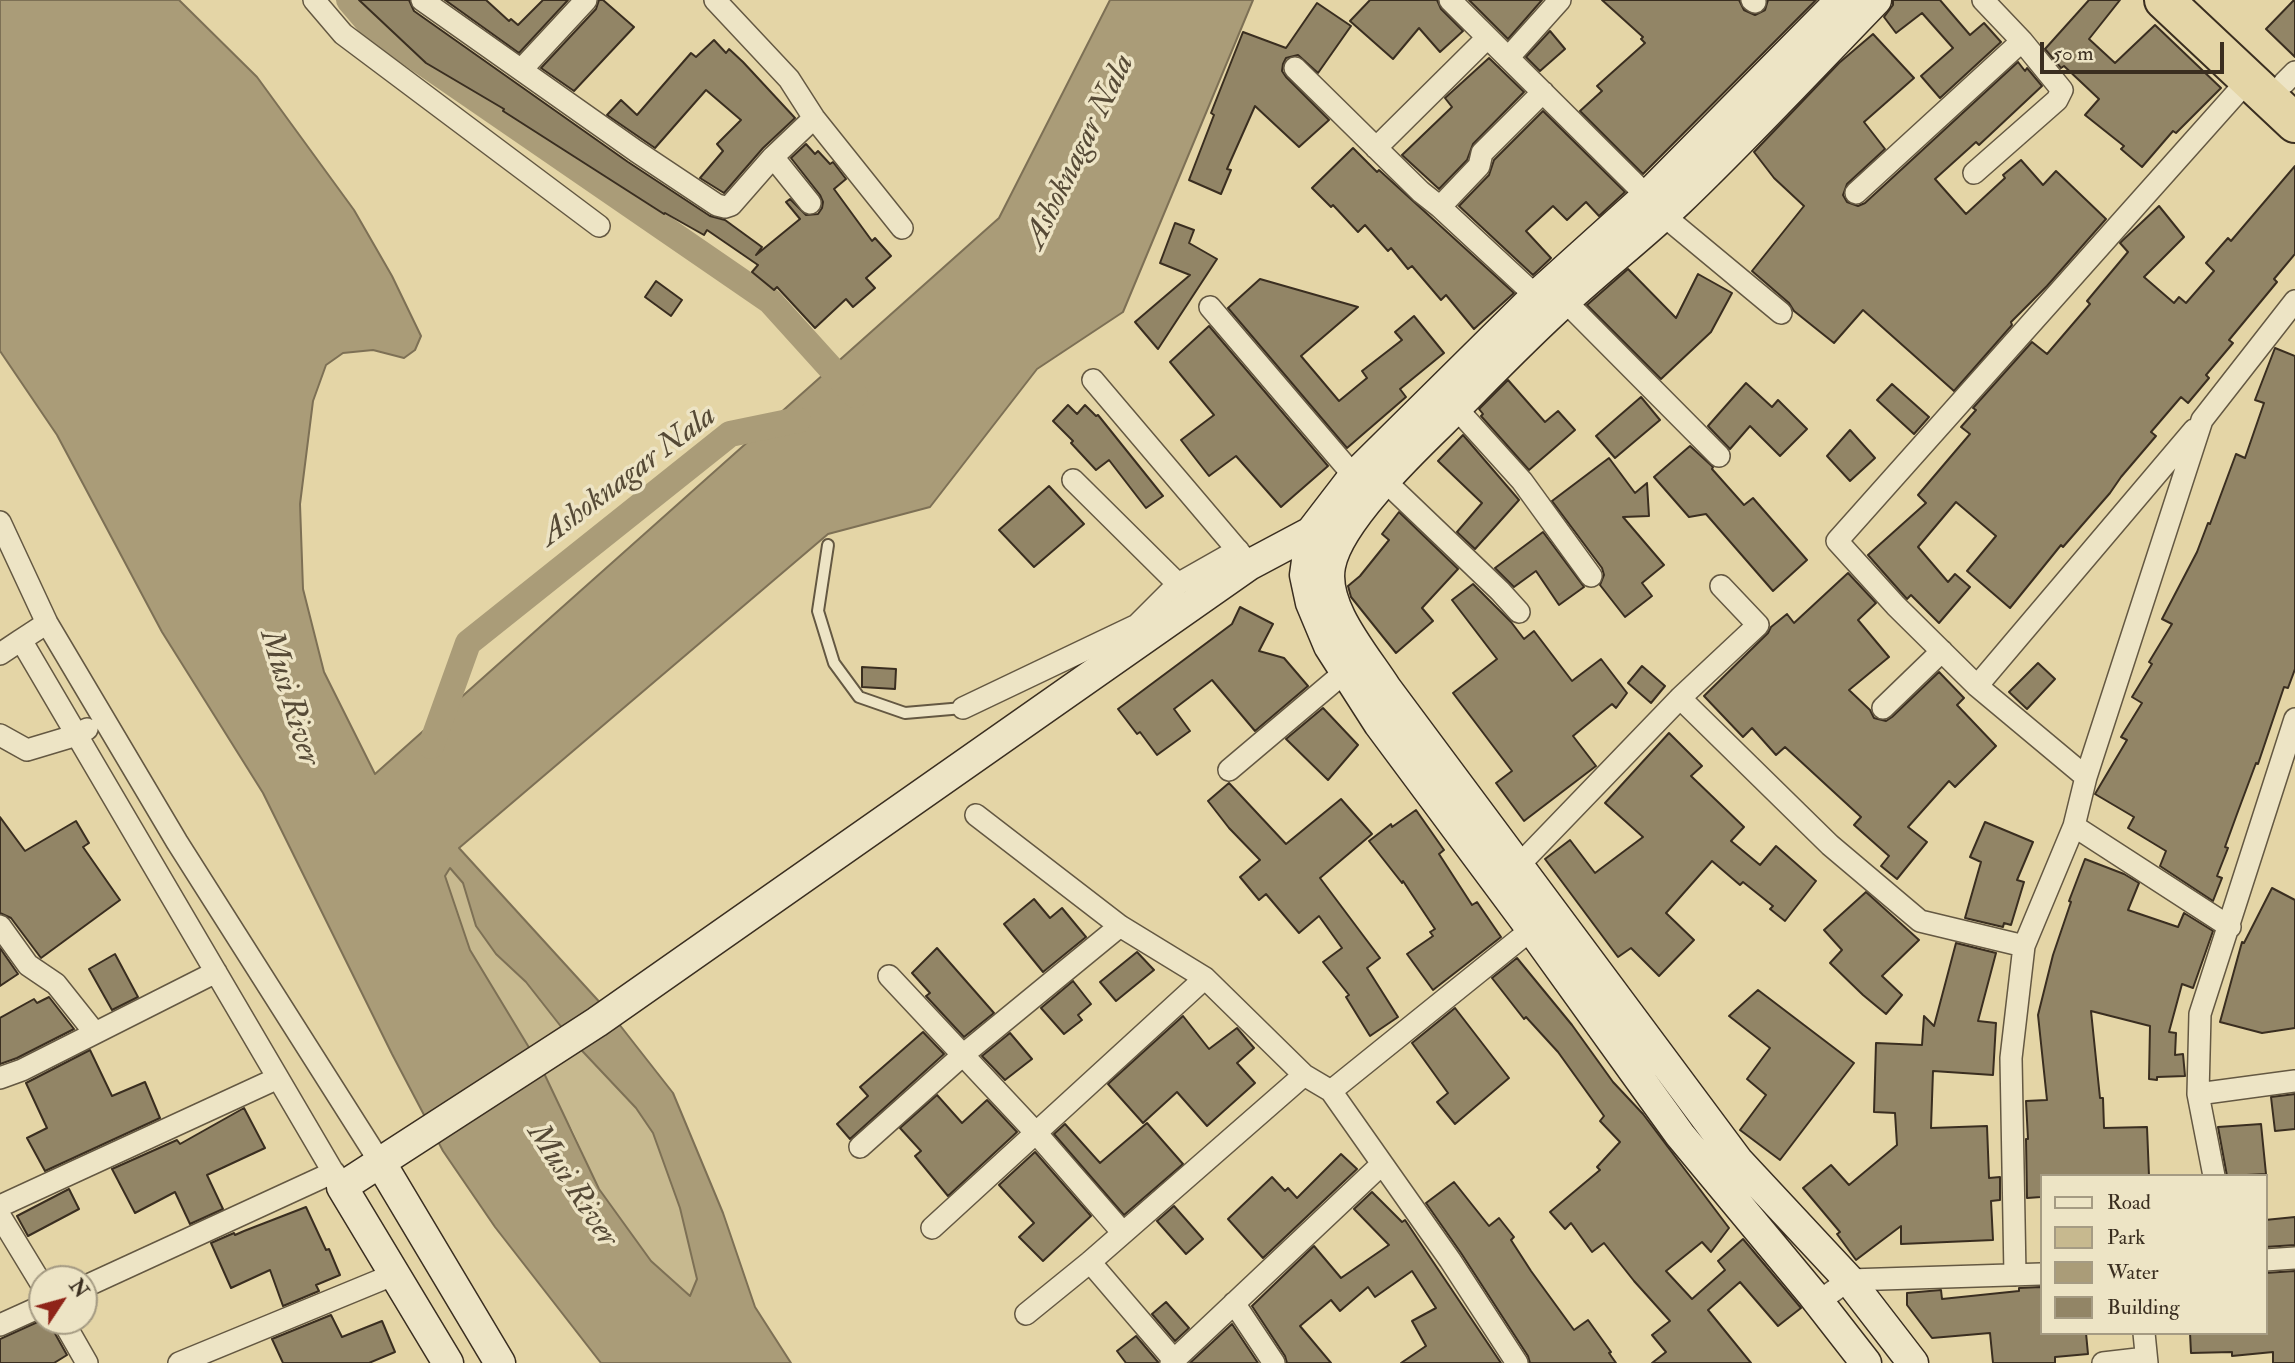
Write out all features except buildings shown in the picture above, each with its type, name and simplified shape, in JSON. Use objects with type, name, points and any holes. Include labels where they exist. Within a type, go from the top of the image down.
[{"type":"highway","points":[[2164,0],[2281,82]]},
{"type":"highway","points":[[2197,0],[2281,82],[2295,123]]},
{"type":"street","points":[[314,0],[343,34],[599,226]]},
{"type":"street","points":[[422,0],[636,152],[717,205],[731,205],[773,157],[814,118]]},
{"type":"street","points":[[522,69],[586,0]]},
{"type":"street","points":[[715,0],[789,79],[814,118],[902,228]]},
{"type":"street","points":[[1450,0],[1655,205],[1781,313]]},
{"type":"street","points":[[1508,58],[1560,0]]},
{"type":"street","points":[[1655,205],[1842,0]]},
{"type":"street","points":[[1876,0],[1655,205],[1354,476],[1311,532],[1306,562],[1306,588],[1329,646],[1379,724],[1738,1161],[1849,1280],[1913,1363]]},
{"type":"street","points":[[1974,173],[2057,100],[2063,90],[1983,0]]},
{"type":"street","points":[[1376,148],[1488,38]]},
{"type":"street","points":[[1856,193],[2022,41]]},
{"type":"street","points":[[1295,68],[1421,192],[1551,298],[1719,456]]},
{"type":"street","points":[[2086,777],[1977,686],[1896,606],[1837,541],[2281,82]]},
{"type":"street","points":[[1440,207],[1479,166],[1482,153],[1543,92]]},
{"type":"street","points":[[773,157],[810,203]]},
{"type":"street","points":[[1551,298],[1456,408],[1385,481],[1361,510],[1336,546],[1330,565],[1329,584],[1333,602],[1344,624],[1386,688],[1519,865],[1543,921],[1680,1135],[1866,1363]]},
{"type":"street","points":[[1977,686],[2202,420],[2295,301]]},
{"type":"street","points":[[1210,307],[1354,476]]},
{"type":"street","points":[[1093,380],[1244,557]]},
{"type":"street","points":[[1456,408],[1522,481],[1591,576]]},
{"type":"street","points":[[2015,1275],[2011,1058],[2024,946],[2074,826],[2086,777],[2202,420]]},
{"type":"street","points":[[1073,480],[1178,584]]},
{"type":"street","points":[[1385,481],[1520,612]]},
{"type":"street","points":[[0,522],[47,622],[177,842],[380,1162],[500,1363]]},
{"type":"street","points":[[963,708],[1137,625],[1178,584],[1311,532],[1342,537]]},
{"type":"street","points":[[98,1281],[380,1162],[411,1143],[597,1022],[838,853],[1244,557]]},
{"type":"street","points":[[1519,865],[1680,698],[1758,625],[1721,586]]},
{"type":"street","points":[[0,654],[47,622]]},
{"type":"street","points":[[21,640],[448,1363]]},
{"type":"street","points":[[1883,708],[1942,651]]},
{"type":"street","points":[[1229,770],[1345,672]]},
{"type":"street","points":[[1680,698],[1830,845],[1920,921],[2024,946]]},
{"type":"street","points":[[0,735],[27,750],[77,735],[104,718]]},
{"type":"street","points":[[2214,1174],[2198,1094],[2200,1014],[2230,928],[2295,719]]},
{"type":"street","points":[[976,815],[1120,926],[1205,978],[1304,1075],[1331,1091],[1450,1260],[1517,1363]]},
{"type":"street","points":[[2074,826],[2230,928]]},
{"type":"street","points":[[1331,1091],[1543,921]]},
{"type":"street","points":[[0,926],[28,965],[57,984],[95,1033]]},
{"type":"street","points":[[860,1147],[964,1054],[1120,926]]},
{"type":"street","points":[[0,1078],[22,1070],[216,972]]},
{"type":"street","points":[[889,976],[1037,1133],[1123,1233]]},
{"type":"street","points":[[932,1228],[1205,978]]},
{"type":"street","points":[[1026,1314],[1090,1262],[1304,1075]]},
{"type":"street","points":[[0,1206],[278,1079]]},
{"type":"street","points":[[2198,1094],[2295,1082]]},
{"type":"street","points":[[1090,1262],[1173,1362],[1382,1164]]},
{"type":"street","points":[[0,1216],[30,1265]]},
{"type":"street","points":[[2267,1260],[2295,1258]]},
{"type":"street","points":[[179,1363],[395,1274]]},
{"type":"street","points":[[1818,1302],[1849,1280],[2039,1274]]},
{"type":"street","points":[[1234,1303],[1274,1363]]},
{"type":"street","points":[[0,1325],[28,1312]]},
{"type":"street","points":[[71,1335],[87,1363]]},
{"type":"street","points":[[2103,1363],[2147,1361],[2144,1335]]},
{"type":"lane","points":[[828,545],[818,611],[834,663],[859,697],[905,713],[963,708]]},
{"type":"green space","points":[[450,868],[463,883],[476,926],[496,954],[526,982],[570,1038],[636,1108],[653,1133],[680,1208],[698,1279],[690,1296],[651,1261],[599,1189],[573,1131],[470,950],[445,875]]},
{"type":"water","name":"Musi River","points":[[0,0],[179,0],[257,77],[354,210],[392,276],[421,336],[415,350],[404,358],[373,350],[343,353],[326,365],[313,401],[300,504],[303,589],[324,672],[375,774],[999,218],[1110,0],[1253,0],[1123,312],[1037,369],[930,507],[828,534],[459,848],[615,1019],[673,1093],[723,1213],[755,1307],[791,1363],[601,1363],[495,1227],[443,1151],[263,793],[162,632],[57,435],[0,351]],"holes":[[[450,868],[463,883],[476,926],[496,954],[526,982],[570,1038],[636,1108],[653,1133],[680,1208],[697,1279],[690,1296],[651,1261],[599,1189],[542,1069],[470,950],[445,876]]]},
{"type":"waterway","points":[[349,0],[373,28],[770,301],[855,395]]},
{"type":"waterway","name":"Ashoknagar Nala","points":[[431,746],[468,643],[730,434],[798,420]]}]
